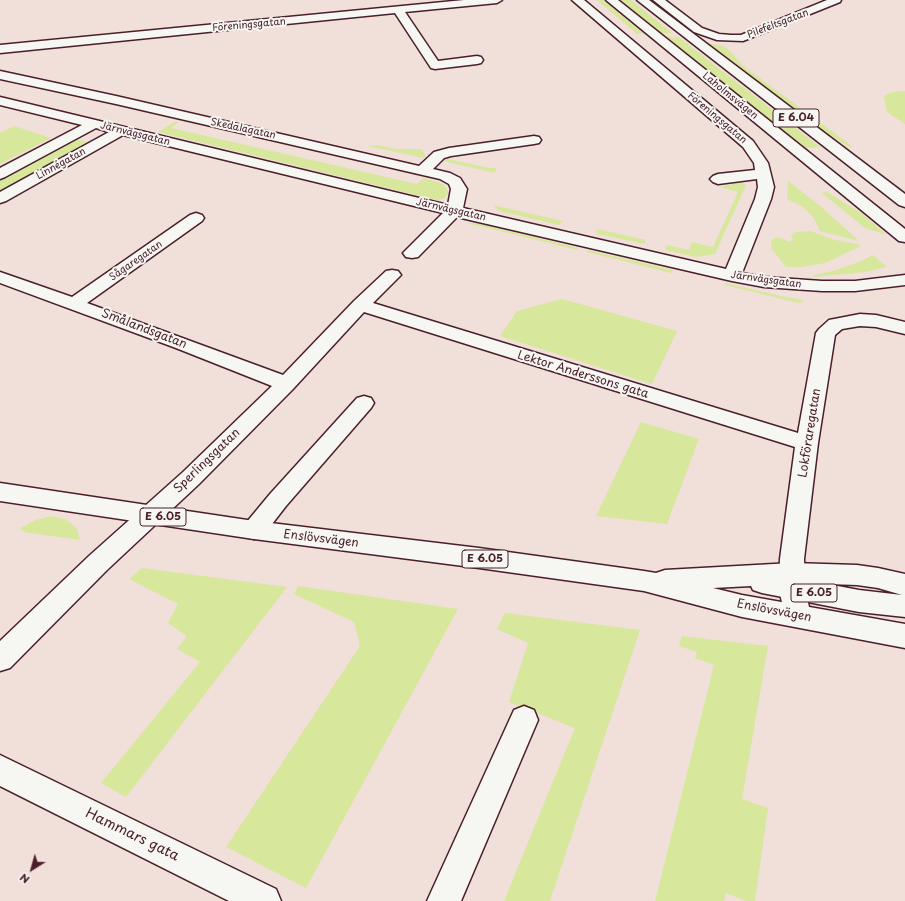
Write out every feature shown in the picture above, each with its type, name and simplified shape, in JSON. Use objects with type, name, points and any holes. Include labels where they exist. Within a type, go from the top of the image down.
[{"type":"main road","name":"Föreningsgatan","points":[[0,48],[398,10],[455,2],[497,0]]},
{"type":"main road","name":"Föreningsgatan","points":[[577,0],[748,144],[761,163],[766,187],[763,199],[732,276]]},
{"type":"main road","name":"Laholmsvägen","points":[[611,0],[905,237]]},
{"type":"main road","name":"Laholmsvägen","points":[[642,0],[905,202]]},
{"type":"main road","name":"Pilefeltsgatan","points":[[658,0],[698,30],[717,36],[730,38],[743,38],[836,0]]},
{"type":"main road","points":[[328,3],[335,16]]},
{"type":"main road","points":[[398,10],[435,65],[477,60]]},
{"type":"main road","name":"Skedalagatan","points":[[0,75],[445,176],[455,181],[459,188],[454,211]]},
{"type":"main road","name":"Järnvägsgatan","points":[[0,101],[94,124],[121,123],[454,211],[732,276],[764,282],[822,286],[855,286],[905,280]]},
{"type":"main road","name":"Linnégatan","points":[[0,198],[121,123],[142,107]]},
{"type":"main road","name":"Linnégatan","points":[[0,174],[94,124]]},
{"type":"main road","points":[[423,170],[439,155],[448,152],[534,140]]},
{"type":"main road","points":[[718,179],[764,174]]},
{"type":"main road","points":[[412,253],[454,211]]},
{"type":"main road","name":"Sågaregatan","points":[[75,303],[196,218]]},
{"type":"main road","name":"Sperlingsgatan","points":[[0,659],[149,515],[186,483],[286,384],[360,305],[392,275]]},
{"type":"main road","name":"Smålandsgatan","points":[[0,277],[75,303],[286,384]]},
{"type":"main road","name":"Lektor Anderssons gata","points":[[360,305],[807,443]]},
{"type":"main road","name":"Lokföraregatan","points":[[798,616],[792,581],[792,559],[807,443],[826,332],[830,328],[846,321],[860,320],[876,321],[905,328]]},
{"type":"main road","points":[[254,530],[278,500],[364,403]]},
{"type":"main road","name":"Enslövsvägen","points":[[0,492],[254,530],[479,558],[644,581],[742,606],[905,636]]},
{"type":"main road","name":"Enslövsvägen","points":[[644,581],[723,577],[792,581],[857,575],[878,578],[905,585]]},
{"type":"main road","name":"Enslövsvägen","points":[[792,581],[859,601],[905,606]]},
{"type":"main road","points":[[444,901],[524,720]]},
{"type":"main road","name":"Hammars gata","points":[[0,770],[264,901]]},
{"type":"green space","points":[[597,0],[603,0],[644,34],[637,34]]},
{"type":"green space","points":[[619,0],[631,0],[672,33],[660,33]]},
{"type":"green space","points":[[665,36],[680,38],[820,147],[805,148]]},
{"type":"green space","points":[[706,43],[724,46],[742,65],[852,146],[849,147],[811,123]]},
{"type":"green space","points":[[905,91],[905,124],[887,112],[884,96],[892,92]]},
{"type":"green space","points":[[174,122],[179,122],[171,128],[417,184],[424,178],[443,184],[449,192],[444,199],[436,200],[158,132]]},
{"type":"green space","points":[[14,126],[51,138],[0,164],[0,133]]},
{"type":"green space","points":[[75,139],[92,143],[0,193],[0,179]]},
{"type":"green space","points":[[378,145],[395,149],[421,149],[426,156],[424,158],[367,146]]},
{"type":"green space","points":[[448,159],[489,168],[496,168],[495,173],[443,161]]},
{"type":"green space","points":[[788,181],[819,205],[859,241],[820,231],[814,218],[803,207],[787,199]]},
{"type":"green space","points":[[741,182],[746,185],[715,254],[696,257],[665,250],[667,245],[689,250],[692,242],[713,247],[738,192],[720,187]]},
{"type":"green space","points":[[827,192],[861,213],[887,235],[865,228],[822,193]]},
{"type":"green space","points":[[493,205],[563,221],[559,225],[499,211]]},
{"type":"green space","points":[[467,223],[476,223],[578,248],[577,250]]},
{"type":"green space","points":[[597,229],[646,240],[644,244],[598,234],[596,232]]},
{"type":"green space","points":[[810,231],[835,240],[861,246],[825,263],[801,267],[786,267],[771,248],[771,241],[775,238],[781,238],[789,242],[793,240],[791,236],[796,232]]},
{"type":"green space","points":[[588,250],[673,270],[671,273],[587,252]]},
{"type":"green space","points":[[873,255],[887,267],[865,272],[813,277],[814,275],[833,271],[859,262]]},
{"type":"green space","points":[[725,283],[804,300],[803,302],[798,303],[725,285]]},
{"type":"green space","points":[[562,299],[677,331],[652,384],[500,336],[517,311]]},
{"type":"green space","points":[[641,422],[699,439],[667,524],[596,516]]},
{"type":"green space","points":[[51,516],[67,520],[77,529],[80,540],[24,532],[20,528],[36,520]]},
{"type":"green space","points":[[142,568],[287,587],[126,797],[101,783],[200,662],[177,649],[187,636],[168,623],[178,604],[129,579]]},
{"type":"green space","points":[[298,586],[458,609],[306,888],[226,847],[360,646],[354,622],[294,594]]},
{"type":"green space","points":[[505,613],[640,630],[550,901],[504,901],[575,728],[509,702],[528,643],[497,629]]},
{"type":"green space","points":[[682,636],[768,646],[742,799],[768,808],[755,901],[746,901],[726,893],[724,901],[655,901],[714,665],[695,658],[697,652],[679,646]]}]
